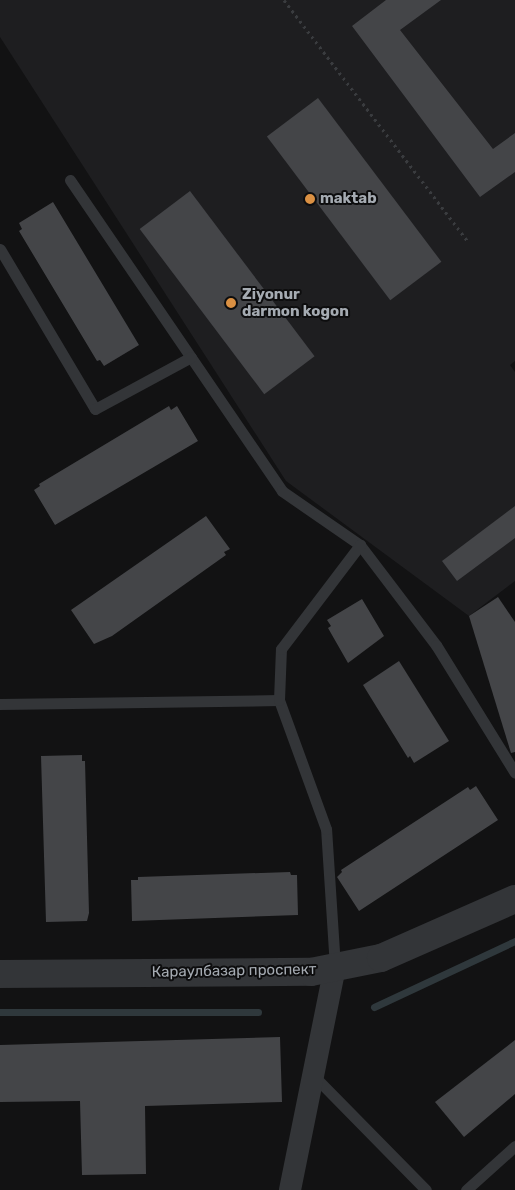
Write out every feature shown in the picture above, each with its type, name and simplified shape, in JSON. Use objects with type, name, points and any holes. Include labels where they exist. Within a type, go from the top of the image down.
[{"type":"street","name":"Караулбазар проспект","points":[[0,974],[311,972],[381,958],[515,899]]},
{"type":"street","points":[[290,1190],[335,967]]},
{"type":"lane","points":[[70,180],[282,491],[360,545],[436,645],[515,773]]},
{"type":"lane","points":[[0,249],[96,409],[191,357]]},
{"type":"lane","points":[[335,967],[326,829],[279,700],[281,649],[360,545]]},
{"type":"lane","points":[[0,704],[279,700]]},
{"type":"lane","points":[[313,1075],[426,1190]]},
{"type":"lane","points":[[466,1190],[515,1146]]},
{"type":"path","points":[[284,0],[467,240]]},
{"type":"shaded area","name":"maktab","points":[[0,0],[515,0],[515,361],[510,365],[515,372],[515,581],[469,616],[286,481],[0,37]]},
{"type":"building","points":[[386,0],[441,0],[400,30],[493,149],[515,133],[515,172],[480,197],[352,26]]},
{"type":"building","points":[[318,98],[441,262],[390,300],[267,137]]},
{"type":"building","points":[[190,191],[315,356],[264,394],[140,229]]},
{"type":"building","points":[[53,202],[139,345],[104,366],[100,360],[97,361],[19,231],[22,229],[19,223]]},
{"type":"building","points":[[169,406],[171,410],[177,406],[198,441],[55,525],[34,490],[40,486],[39,484]]},
{"type":"building","points":[[515,506],[515,538],[457,581],[442,561]]},
{"type":"building","points":[[206,516],[230,549],[224,552],[226,555],[112,636],[94,644],[71,610]]},
{"type":"building","points":[[498,597],[515,622],[515,752],[511,753],[469,616]]},
{"type":"building","points":[[362,599],[384,636],[348,663],[328,628],[331,626],[327,620]]},
{"type":"building","points":[[399,661],[449,741],[414,763],[410,756],[408,758],[363,685]]},
{"type":"building","points":[[82,755],[82,761],[85,761],[89,913],[87,921],[46,922],[41,756]]},
{"type":"building","points":[[476,786],[498,820],[359,911],[337,877],[342,872],[341,870],[468,787],[470,790]]},
{"type":"building","points":[[290,872],[291,875],[297,875],[298,915],[132,921],[131,880],[138,880],[138,877]]},
{"type":"building","points":[[280,1037],[282,1102],[145,1106],[146,1174],[82,1175],[80,1101],[0,1102],[0,1045]]},
{"type":"building","points":[[515,1040],[515,1094],[464,1137],[435,1102]]},
{"type":"waterway","points":[[374,1007],[515,941]]},
{"type":"waterway","points":[[0,1012],[258,1012]]},
{"type":"place","name":"maktab","points":[[310,199]]},
{"type":"place","name":"Ziyonur darmon kogon","points":[[231,303]]}]
